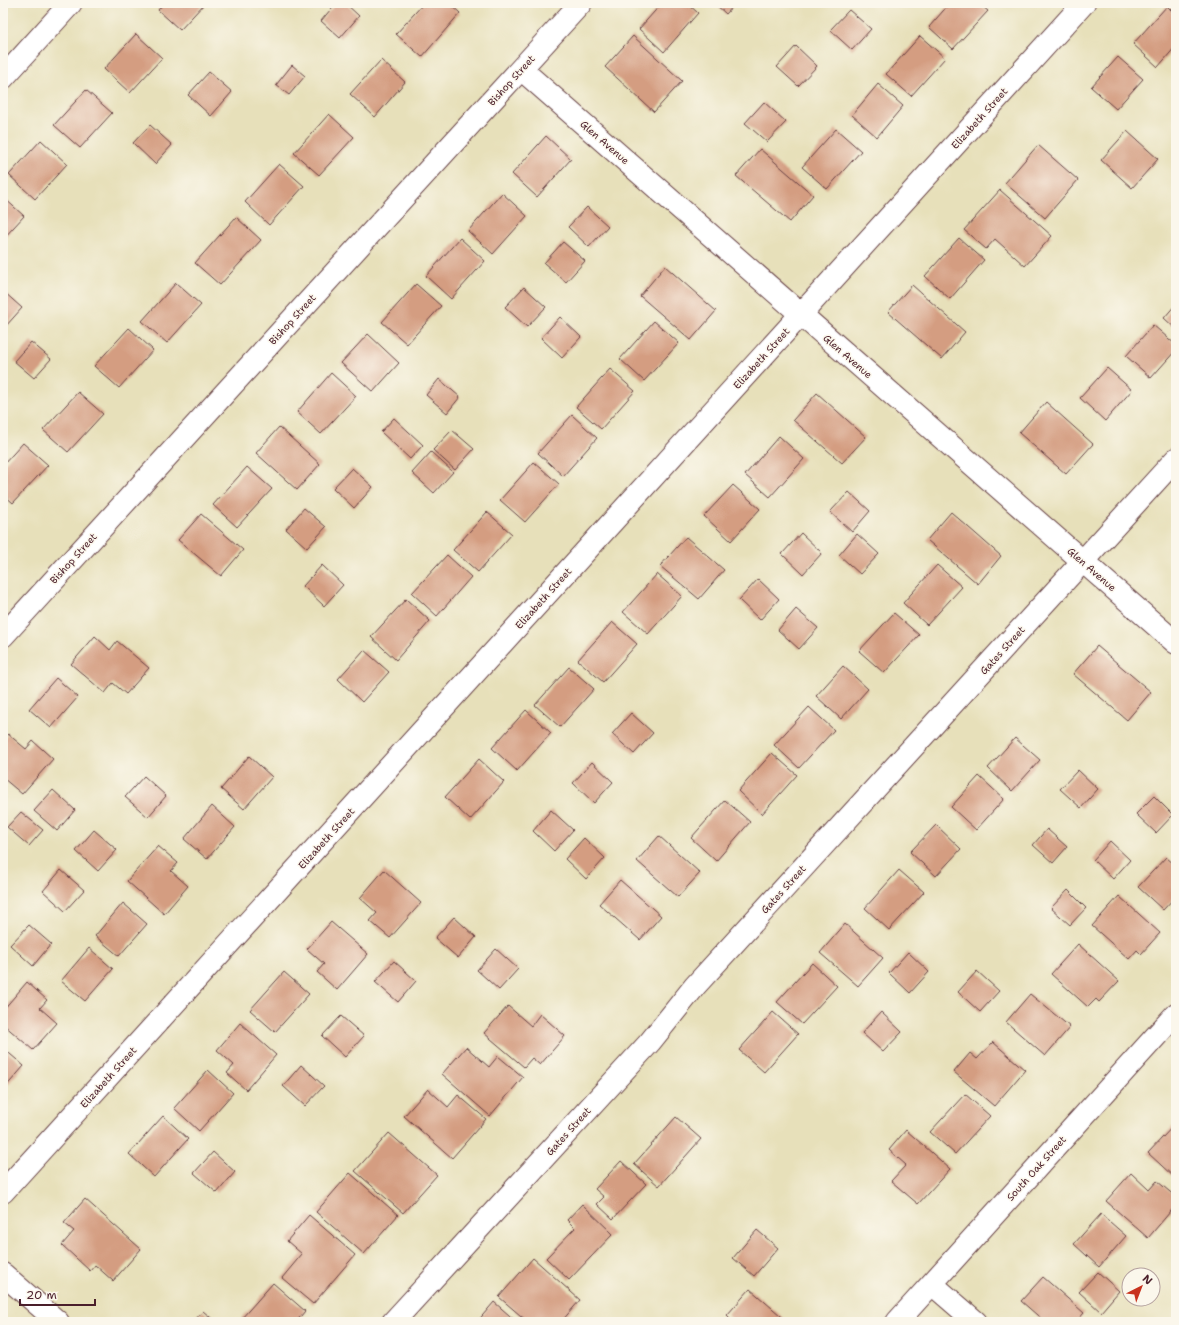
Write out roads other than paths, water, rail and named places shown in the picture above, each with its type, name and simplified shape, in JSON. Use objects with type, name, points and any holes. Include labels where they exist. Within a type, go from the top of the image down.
[{"type":"street","points":[[3,78],[71,3]]},
{"type":"street","name":"Bishop Street","points":[[3,636],[581,3]]},
{"type":"street","name":"Elizabeth Street","points":[[3,1192],[1084,3]]},
{"type":"street","name":"Glen Avenue","points":[[521,69],[1176,643]]},
{"type":"street","name":"Gates Street","points":[[393,1322],[644,1048],[706,974],[1176,459]]},
{"type":"street","name":"South Oak Street","points":[[897,1322],[976,1233],[1176,1014]]},
{"type":"street","points":[[3,1274],[58,1322]]},
{"type":"street","points":[[932,1284],[976,1322]]}]
